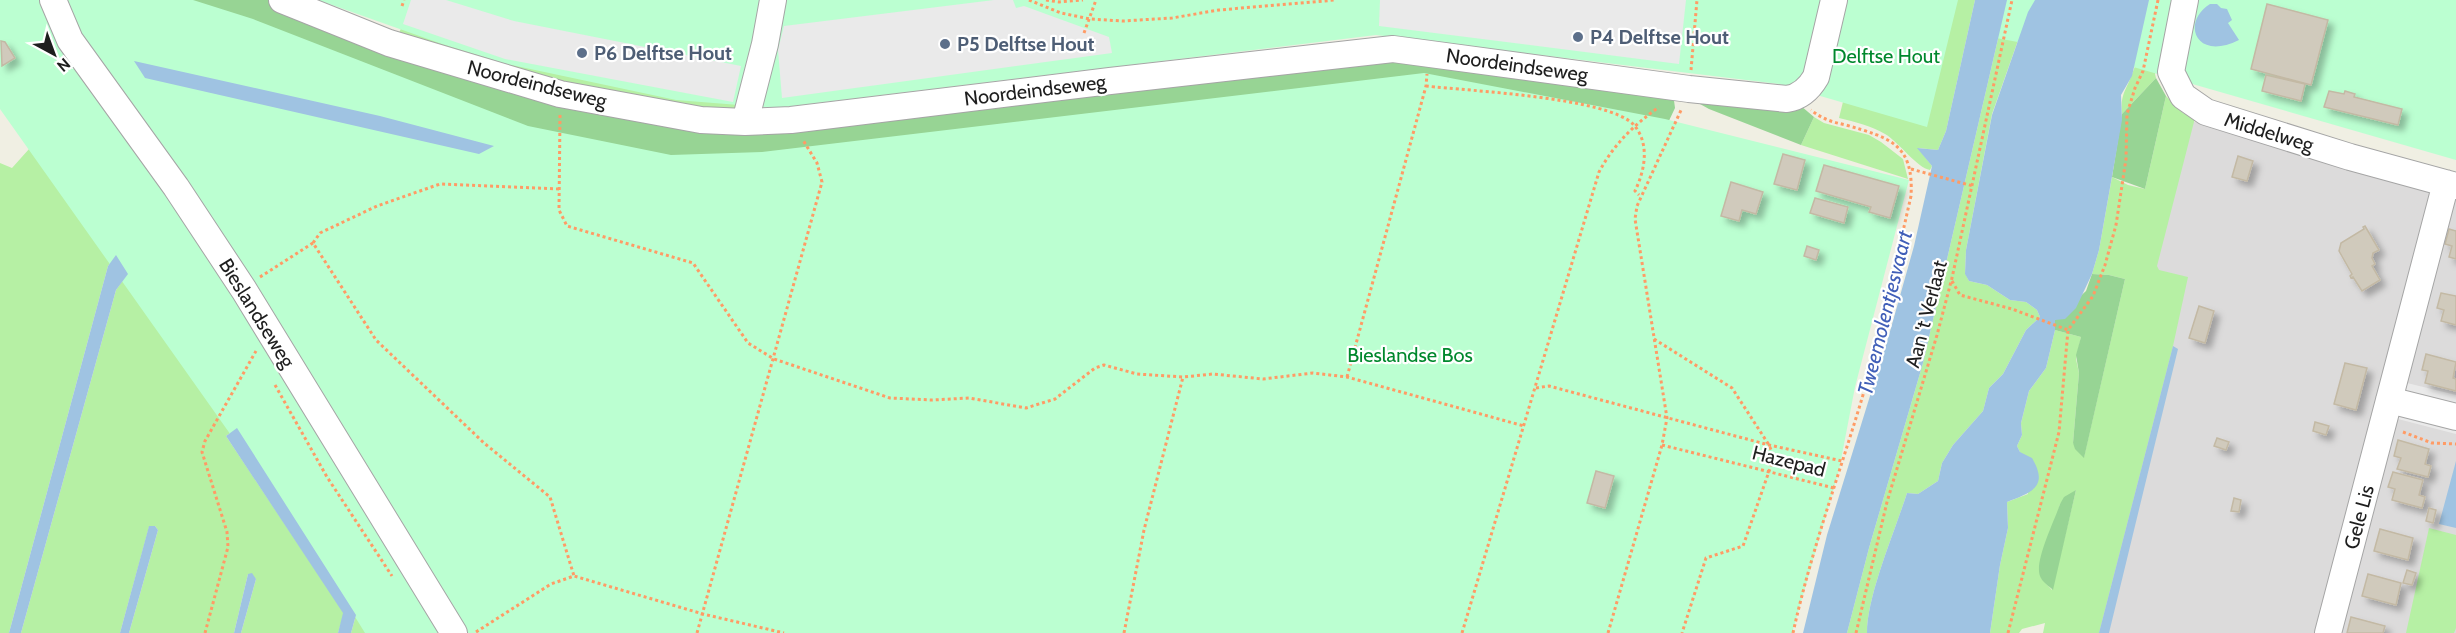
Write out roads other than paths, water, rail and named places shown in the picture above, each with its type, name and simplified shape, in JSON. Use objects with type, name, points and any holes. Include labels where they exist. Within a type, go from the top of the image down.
[{"type":"street","name":"Bieslandseweg","points":[[53,0],[70,40],[176,187],[244,290],[271,355],[454,633]]},
{"type":"street","name":"Noordeindseweg","points":[[282,0],[389,43],[560,94],[701,120],[745,122],[791,120],[1393,49],[1689,89],[1787,99],[1801,94],[1811,86],[1816,77],[1834,0]]},
{"type":"street","points":[[745,122],[760,66],[772,0]]},
{"type":"street","name":"Middelweg","points":[[2185,0],[2171,72],[2183,96],[2206,112],[2451,185]]},
{"type":"street","name":"Gele Lis","points":[[2328,633],[2389,400],[2451,185]]},
{"type":"street","points":[[2389,400],[2456,417]]},
{"type":"water","points":[[1975,0],[2007,0],[1923,363],[1869,548],[1847,633],[1803,633],[1827,535],[1914,246],[1932,166],[1917,148],[1938,150],[1946,131]]},
{"type":"water","points":[[2035,0],[2149,0],[2132,76],[2121,95],[2122,120],[2099,250],[2092,274],[2076,308],[2065,319],[2055,320],[2055,330],[2046,368],[2029,391],[2021,423],[2022,435],[2017,446],[2020,452],[2032,458],[2039,476],[2038,482],[2024,495],[2007,502],[2008,528],[1990,633],[1867,633],[1876,582],[1907,493],[1918,494],[1938,481],[1942,463],[1953,445],[1983,411],[1989,388],[2003,374],[2026,330],[2040,317],[2037,310],[2026,302],[2010,300],[1987,285],[1969,281],[1965,274],[1966,250],[1992,115],[2028,12]]},
{"type":"water","points":[[2210,4],[2217,4],[2227,9],[2232,20],[2228,23],[2239,40],[2224,46],[2212,46],[2203,43],[2197,37],[2196,20]]},
{"type":"water","points":[[134,61],[380,116],[494,146],[479,154],[145,78]]},
{"type":"water","points":[[116,255],[128,274],[116,290],[21,633],[9,633],[108,266]]},
{"type":"water","points":[[2173,346],[2178,349],[2109,633],[2099,633]]},
{"type":"water","points":[[237,428],[356,615],[351,633],[338,633],[343,613],[226,436]]},
{"type":"water","points":[[2456,461],[2456,528],[2439,524]]},
{"type":"water","points":[[149,526],[155,526],[158,530],[129,633],[120,633]]},
{"type":"water","points":[[252,573],[256,579],[241,633],[234,633],[248,574]]},
{"type":"place","name":"P4 Delftse Hout","points":[[1578,37]]},
{"type":"place","name":"P5 Delftse Hout","points":[[945,44]]},
{"type":"place","name":"P6 Delftse Hout","points":[[582,53]]},
{"type":"park label","name":"Delftse Hout","points":[[1886,56]]},
{"type":"park label","name":"Bieslandse Bos","points":[[1410,355]]},
{"type":"water label","name":"Tweemolentjesvaart","points":[[1885,313]]}]
